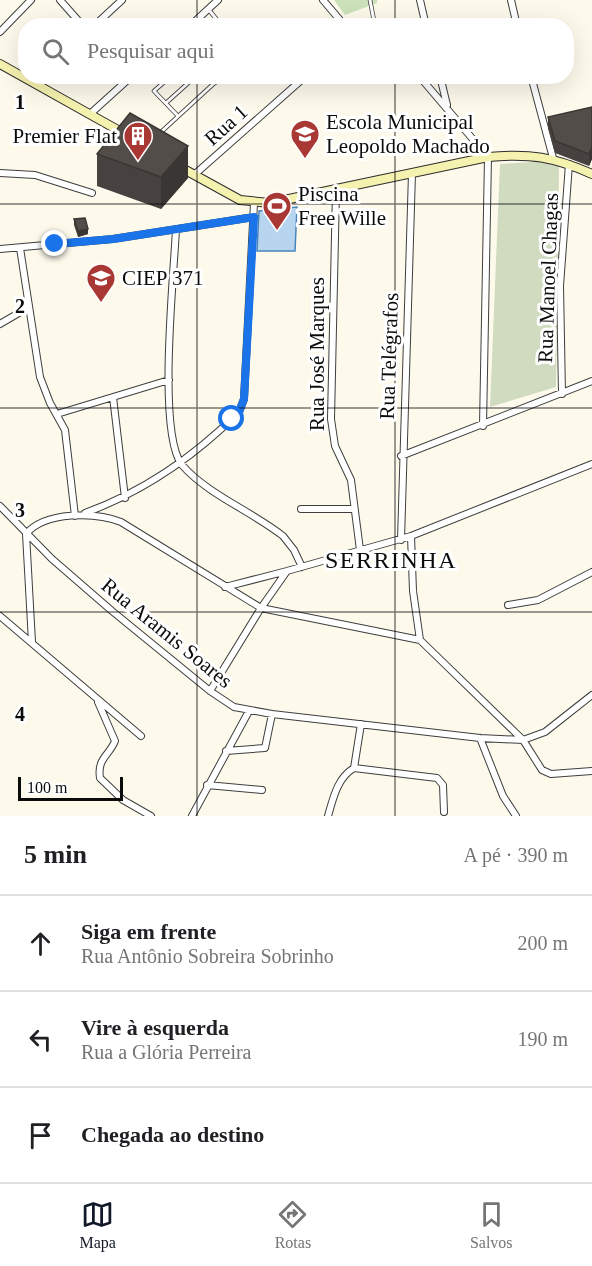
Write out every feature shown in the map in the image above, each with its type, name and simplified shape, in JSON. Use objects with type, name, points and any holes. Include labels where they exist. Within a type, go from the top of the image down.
[{"type":"main road","points":[[0,64],[18,74]]},
{"type":"main road","points":[[36,84],[134,140]]},
{"type":"main road","points":[[174,163],[227,194],[254,203],[289,200],[412,172],[488,157],[517,154],[552,158],[592,174]]},
{"type":"street","points":[[0,32],[31,0]]},
{"type":"street","points":[[60,0],[76,18]]},
{"type":"street","points":[[103,18],[122,0]]},
{"type":"street","points":[[198,18],[218,0]]},
{"type":"street","points":[[323,0],[338,18]]},
{"type":"street","points":[[420,0],[424,18]]},
{"type":"street","points":[[511,0],[515,18]]},
{"type":"street","points":[[90,114],[122,84]]},
{"type":"street","name":"Rua 1","points":[[195,175],[297,84]]},
{"type":"street","points":[[426,84],[448,107],[488,157],[483,426]]},
{"type":"street","points":[[441,84],[448,107]]},
{"type":"street","points":[[533,84],[552,158]]},
{"type":"street","name":"Rua Manoel Chagas","points":[[562,394],[560,286],[569,164]]},
{"type":"street","name":"Rua Telégrafos","points":[[401,540],[401,456],[412,172]]},
{"type":"street","points":[[0,173],[35,175],[92,193]]},
{"type":"street","name":"Rua José Marques","points":[[336,190],[331,419],[335,446],[349,472],[360,550]]},
{"type":"street","points":[[32,642],[26,534],[42,521],[79,515],[125,498],[156,481],[232,419],[242,406],[254,203]]},
{"type":"street","points":[[0,249],[113,239],[254,217]]},
{"type":"street","points":[[176,229],[169,380],[172,431],[180,462],[196,477],[283,536],[294,550],[302,567]]},
{"type":"street","points":[[20,248],[40,377],[46,394],[65,430],[79,515]]},
{"type":"street","points":[[0,324],[29,307]]},
{"type":"street","points":[[57,414],[169,380]]},
{"type":"street","points":[[401,456],[483,426],[592,381]]},
{"type":"street","points":[[113,397],[125,498]]},
{"type":"street","points":[[225,587],[401,540],[592,464]]},
{"type":"street","name":"Rua Aramis Soares","points":[[0,506],[26,534],[112,611],[210,692],[234,707],[272,714],[480,738],[523,740]]},
{"type":"street","points":[[301,509],[354,509]]},
{"type":"street","points":[[79,515],[103,516],[121,522],[261,608],[420,640],[523,740],[534,761],[545,771],[557,774],[592,771]]},
{"type":"street","points":[[411,536],[413,591],[420,640]]},
{"type":"street","points":[[210,692],[261,608],[287,571]]},
{"type":"street","points":[[508,605],[538,600],[592,572]]},
{"type":"street","points":[[0,616],[141,736]]},
{"type":"street","points":[[523,740],[545,732],[592,695]]},
{"type":"street","points":[[95,697],[115,737],[112,748],[104,754],[100,778],[123,800],[151,816]]},
{"type":"street","points":[[192,816],[207,784],[249,711]]},
{"type":"street","points":[[226,751],[265,748],[272,714]]},
{"type":"street","points":[[354,768],[361,724]]},
{"type":"street","points":[[480,738],[503,796],[516,816]]},
{"type":"street","points":[[328,816],[337,788],[346,774],[354,768],[437,778],[443,785],[444,812]]},
{"type":"street","points":[[207,784],[262,790]]},
{"type":"lane","points":[[370,0],[373,18]]},
{"type":"lane","points":[[208,9],[215,18]]},
{"type":"lane","points":[[162,84],[154,91],[178,116]]},
{"type":"lane","points":[[166,104],[187,84]]},
{"type":"lane","points":[[154,139],[214,84]]},
{"type":"green space","points":[[334,0],[377,0],[377,3],[345,15]]},
{"type":"green space","points":[[547,161],[559,166],[556,387],[490,407],[500,164]]},
{"type":"water","name":"Piscina Free Wille","points":[[297,207],[295,251],[257,251],[259,211]]},
{"type":"building","points":[[592,107],[592,147],[589,154],[555,141],[548,117]]},
{"type":"building","points":[[130,113],[188,146],[161,177],[97,154]]},
{"type":"building","points":[[85,218],[88,229],[78,231],[74,219]]},
{"type":"place","name":"Escola Municipal Leopoldo Machado","points":[[305,160]]},
{"type":"place","name":"Premier Flat","points":[[138,162]]},
{"type":"place","name":"Piscina Free Wille","points":[[277,232]]},
{"type":"place","name":"CIEP 371","points":[[101,304]]},
{"type":"district","name":"SERRINHA","points":[[391,560]]},
{"type":"route","points":[[55,244],[113,239],[254,217],[244,399],[239,412],[232,419]]}]
